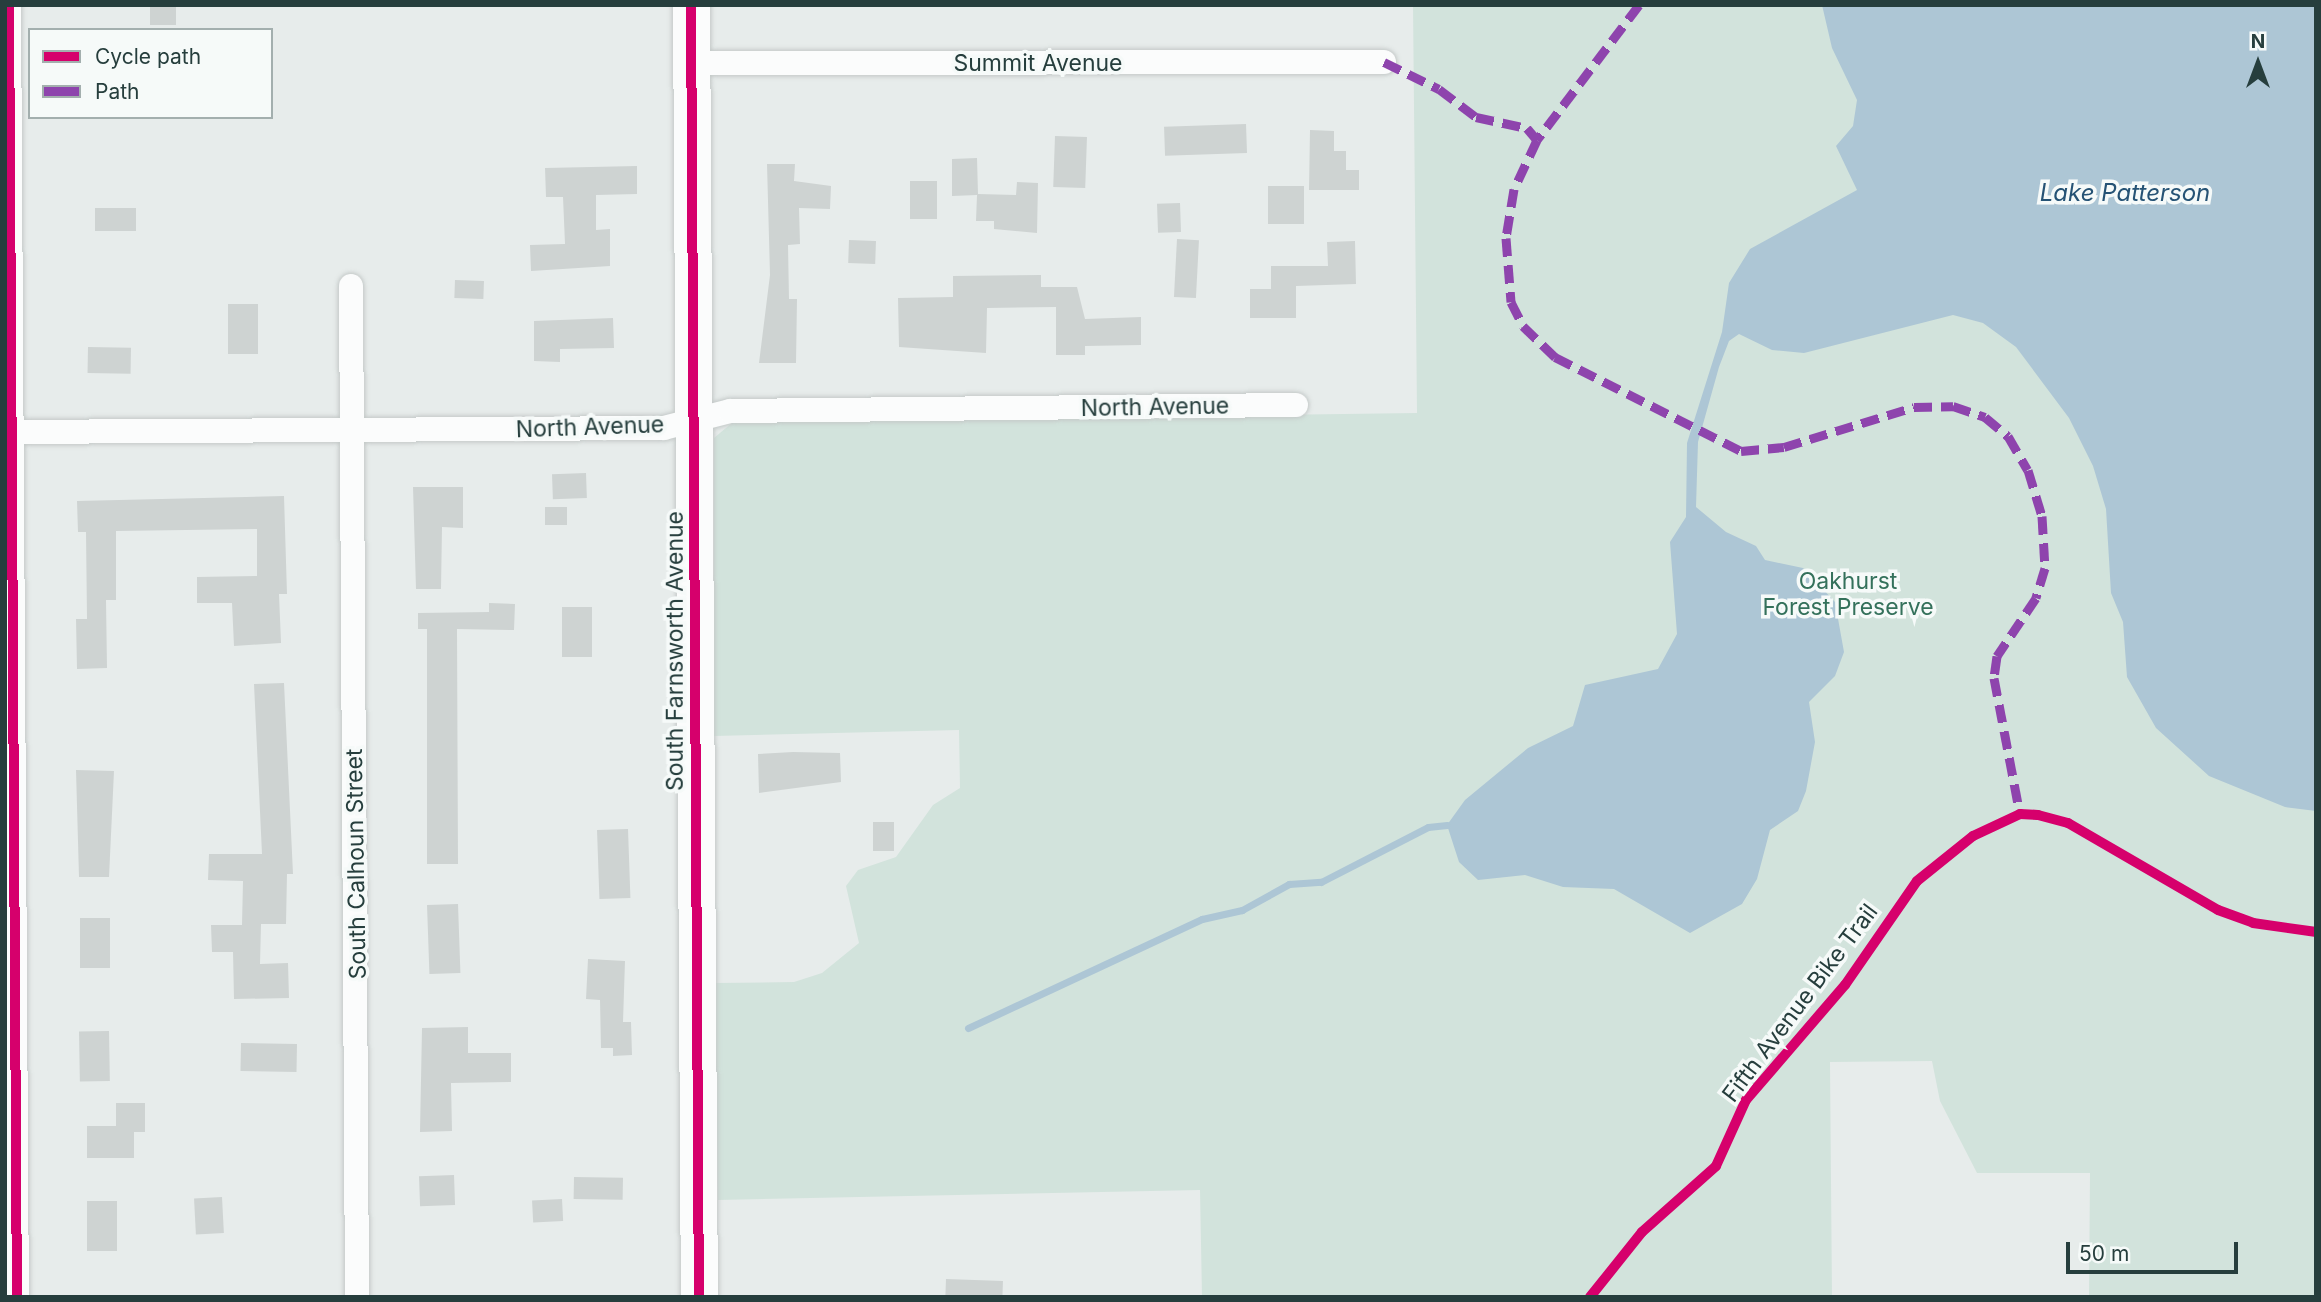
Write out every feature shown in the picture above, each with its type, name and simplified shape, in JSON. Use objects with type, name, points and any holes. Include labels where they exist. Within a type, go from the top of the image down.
[{"type":"street","points":[[9,5],[6,198],[17,1297]]},
{"type":"street","name":"South Farnsworth Avenue","points":[[691,5],[696,420],[699,1297]]},
{"type":"street","name":"Summit Avenue","points":[[691,63],[1384,62]]},
{"type":"street","name":"South Calhoun Street","points":[[351,286],[357,1297]]},
{"type":"street","name":"North Avenue","points":[[9,432],[664,428],[730,411],[1296,405]]},
{"type":"green space","name":"Oakhurst Forest Preserve","points":[[1413,5],[2316,5],[2316,1297],[2089,1297],[2090,1173],[1977,1173],[1940,1101],[1932,1061],[1830,1062],[1832,1297],[1202,1297],[1200,1190],[718,1200],[715,983],[794,982],[822,973],[859,943],[846,886],[858,870],[896,857],[933,805],[960,788],[959,730],[714,736],[714,438],[733,422],[1417,413]]},
{"type":"water","name":"Lake Patterson","points":[[1822,5],[2316,5],[2316,811],[2285,807],[2209,776],[2156,728],[2127,677],[2123,622],[2111,593],[2106,509],[2093,466],[2069,418],[2016,347],[1983,323],[1953,315],[1804,353],[1772,350],[1739,334],[1729,341],[1719,367],[1698,442],[1696,507],[1726,532],[1756,546],[1765,560],[1803,568],[1835,602],[1844,652],[1835,676],[1809,702],[1815,742],[1806,791],[1798,811],[1770,830],[1757,879],[1742,904],[1690,933],[1614,889],[1563,887],[1525,875],[1478,880],[1459,862],[1447,825],[1465,800],[1528,748],[1573,726],[1585,685],[1658,669],[1677,634],[1670,542],[1686,517],[1687,443],[1722,332],[1729,283],[1750,249],[1857,190],[1836,146],[1853,126],[1857,100],[1832,48]]},
{"type":"building","points":[[150,5],[176,5],[176,25],[150,25]]},
{"type":"building","points":[[1246,124],[1247,153],[1165,156],[1164,127]]},
{"type":"building","points":[[1310,130],[1334,131],[1334,151],[1346,151],[1346,170],[1359,170],[1359,190],[1309,190]]},
{"type":"building","points":[[1055,136],[1087,137],[1085,188],[1053,187]]},
{"type":"building","points":[[977,158],[978,194],[1016,195],[1017,182],[1038,183],[1037,233],[994,229],[994,221],[976,221],[977,195],[952,196],[952,159]]},
{"type":"building","points":[[767,164],[795,164],[794,181],[831,186],[830,209],[799,208],[800,244],[788,245],[789,299],[797,299],[796,363],[759,363],[770,275]]},
{"type":"building","points":[[637,166],[637,194],[596,195],[596,230],[610,229],[610,266],[531,271],[530,245],[565,244],[563,197],[546,197],[545,168]]},
{"type":"building","points":[[910,181],[937,181],[937,219],[910,219]]},
{"type":"building","points":[[1268,186],[1304,186],[1304,224],[1268,224]]},
{"type":"building","points":[[1180,203],[1181,232],[1158,233],[1157,204]]},
{"type":"building","points":[[95,208],[136,208],[136,231],[95,231]]},
{"type":"building","points":[[1177,239],[1199,240],[1196,298],[1174,297]]},
{"type":"building","points":[[849,240],[876,241],[875,264],[848,263]]},
{"type":"building","points":[[1355,241],[1356,284],[1296,286],[1296,318],[1250,318],[1250,289],[1271,289],[1271,266],[1328,266],[1327,242]]},
{"type":"building","points":[[1041,275],[1041,287],[1077,287],[1085,319],[1141,317],[1141,345],[1085,346],[1085,355],[1056,355],[1056,307],[987,308],[986,353],[899,347],[898,298],[953,297],[953,276]]},
{"type":"building","points":[[455,280],[484,281],[483,299],[454,298]]},
{"type":"building","points":[[228,304],[258,304],[258,354],[228,354]]},
{"type":"building","points":[[613,318],[614,348],[560,349],[560,362],[534,361],[534,321]]},
{"type":"building","points":[[88,347],[131,348],[131,374],[88,373]]},
{"type":"building","points":[[586,473],[587,498],[553,499],[552,474]]},
{"type":"building","points":[[413,487],[463,487],[463,528],[442,527],[441,589],[416,589]]},
{"type":"building","points":[[284,496],[287,594],[279,594],[281,643],[234,646],[232,603],[197,603],[197,577],[257,576],[257,529],[116,531],[116,600],[106,600],[107,668],[77,669],[76,619],[87,619],[86,532],[78,532],[77,501]]},
{"type":"building","points":[[545,507],[567,507],[567,525],[545,525]]},
{"type":"building","points":[[489,603],[515,604],[514,630],[457,629],[458,864],[427,864],[427,629],[418,629],[418,613],[489,612]]},
{"type":"building","points":[[562,607],[592,607],[592,657],[562,657]]},
{"type":"building","points":[[284,683],[293,874],[287,874],[286,924],[261,924],[260,964],[288,963],[289,998],[234,999],[233,952],[212,952],[211,925],[242,925],[243,881],[208,880],[209,854],[262,854],[254,684]]},
{"type":"building","points":[[840,753],[841,782],[759,793],[758,754]]},
{"type":"building","points":[[76,770],[114,771],[109,877],[79,877]]},
{"type":"building","points":[[873,822],[894,822],[894,851],[873,851]]},
{"type":"building","points":[[628,829],[630,898],[599,899],[597,830]]},
{"type":"building","points":[[458,904],[460,973],[429,974],[427,905]]},
{"type":"building","points":[[80,918],[110,918],[110,968],[80,968]]},
{"type":"building","points":[[588,959],[625,961],[623,1022],[631,1022],[632,1055],[613,1056],[613,1048],[601,1048],[600,1000],[586,999]]},
{"type":"building","points":[[468,1027],[468,1053],[511,1053],[511,1082],[451,1083],[452,1131],[420,1132],[422,1028]]},
{"type":"building","points":[[109,1031],[110,1081],[80,1082],[79,1032]]},
{"type":"building","points":[[241,1043],[297,1044],[297,1072],[241,1071]]},
{"type":"building","points":[[116,1103],[145,1103],[145,1132],[134,1132],[134,1158],[87,1158],[87,1126],[116,1126]]},
{"type":"building","points":[[454,1175],[455,1205],[420,1206],[419,1176]]},
{"type":"building","points":[[574,1177],[623,1178],[623,1200],[574,1199]]},
{"type":"building","points":[[222,1197],[224,1233],[196,1234],[194,1198]]},
{"type":"building","points":[[562,1199],[563,1221],[533,1223],[532,1201]]},
{"type":"building","points":[[87,1201],[117,1201],[117,1251],[87,1251]]},
{"type":"building","points":[[946,1279],[1003,1281],[1002,1297],[945,1297]]},
{"type":"waterway","points":[[968,1028],[1202,919],[1242,910],[1289,884],[1321,882],[1428,827],[1447,825]]},
{"type":"marked path","points":[[1639,5],[1537,140],[1514,189],[1506,238],[1511,302],[1523,326],[1555,357],[1741,451],[1784,447],[1914,407],[1953,406],[1985,417],[2008,436],[2028,470],[2042,516],[2045,568],[2036,598],[1997,656],[1994,678],[2020,814]]},
{"type":"marked path","points":[[1384,62],[1439,89],[1476,117],[1527,128],[1537,140]]},
{"type":"cycle path","points":[[9,5],[17,1297]]},
{"type":"cycle path","points":[[691,5],[699,1297]]},
{"type":"cycle path","name":"Fifth Avenue Bike Trail","points":[[1590,1297],[1642,1232],[1716,1166],[1746,1100],[1845,985],[1917,881],[1973,836],[2020,814],[2038,815],[2068,823],[2218,910],[2253,923],[2316,932]]}]
